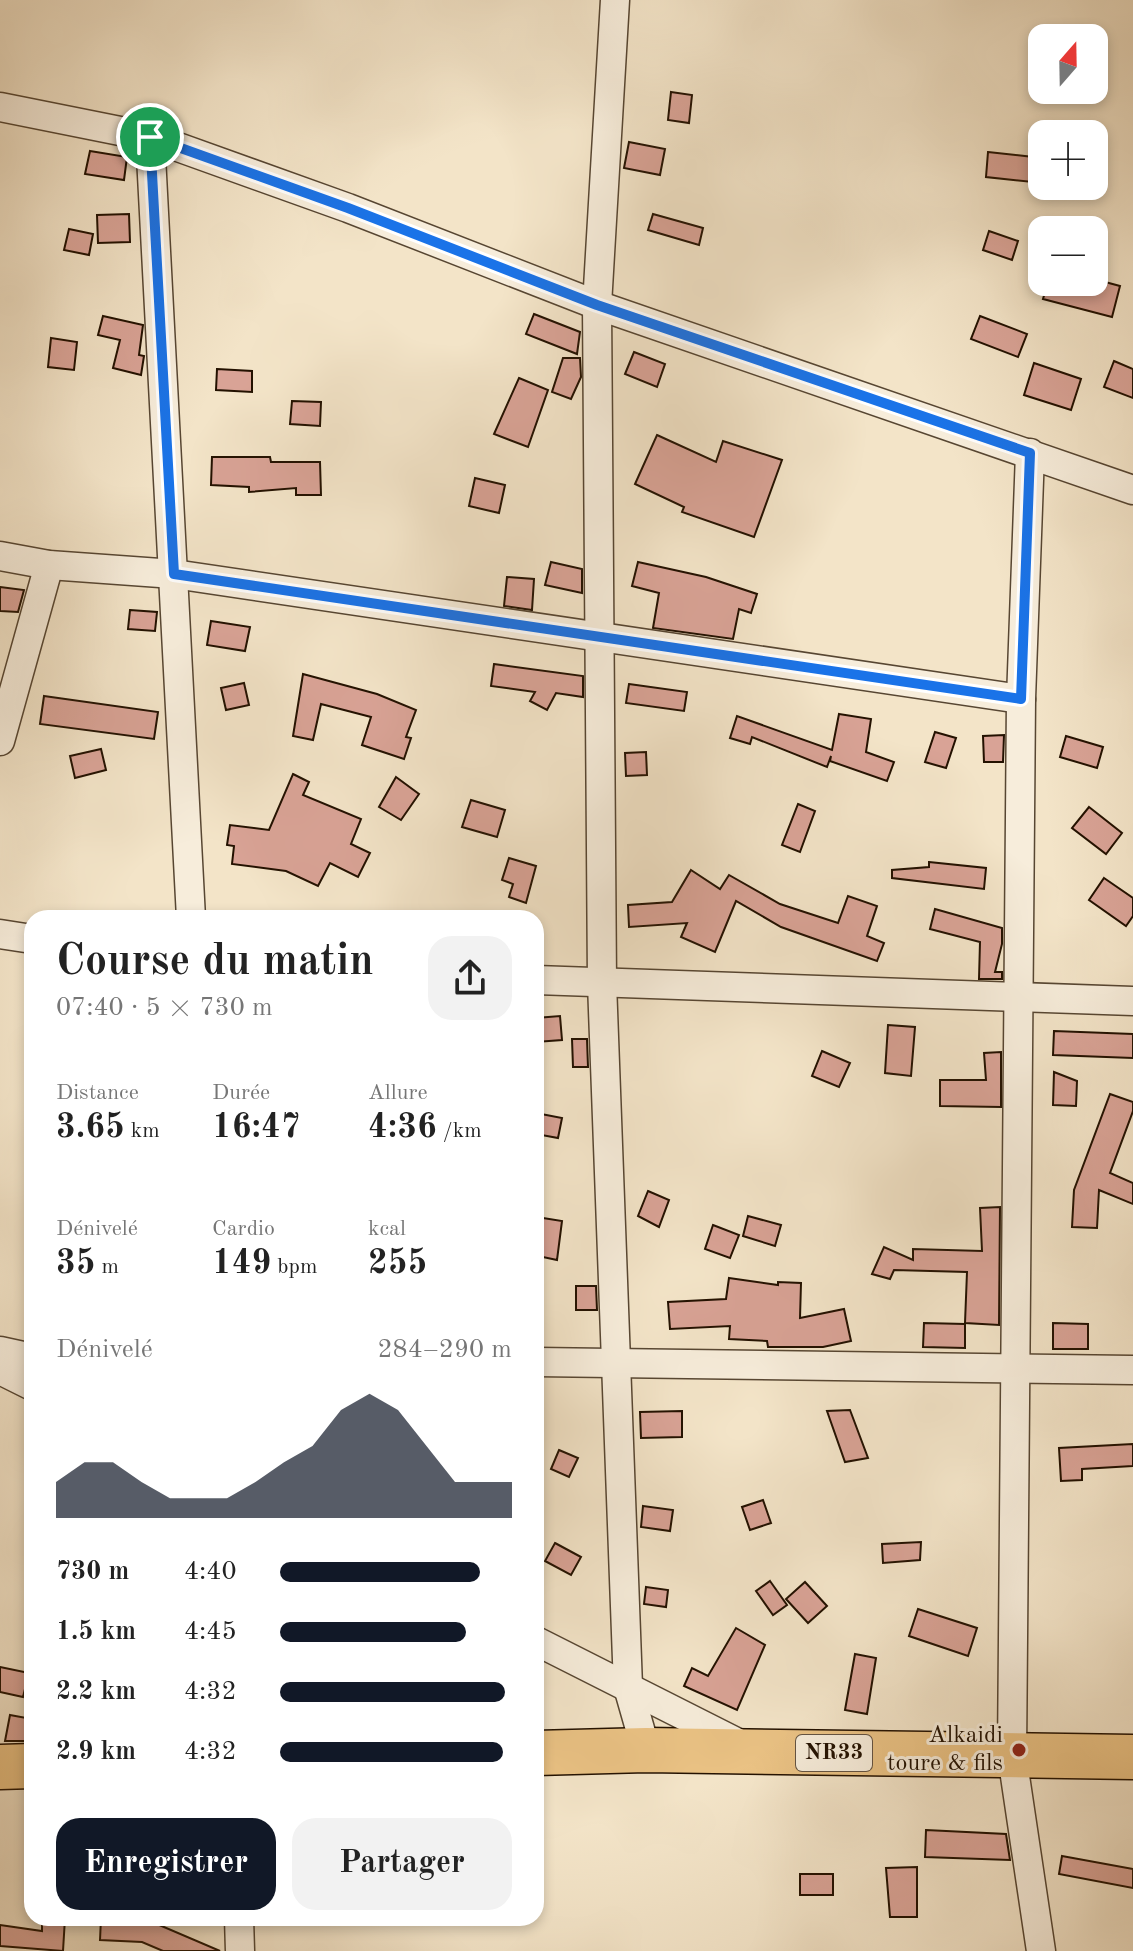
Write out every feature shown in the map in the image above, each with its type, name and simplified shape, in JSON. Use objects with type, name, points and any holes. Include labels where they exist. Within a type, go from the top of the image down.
[{"type":"main road","name":"NR33","points":[[544,1753],[646,1750],[1133,1757]]},
{"type":"main road","points":[[0,1767],[24,1766]]},
{"type":"street","points":[[615,0],[597,305],[602,983],[628,1687],[646,1750]]},
{"type":"street","points":[[0,107],[150,137],[348,208],[597,305],[1133,490]]},
{"type":"street","points":[[150,137],[191,910]]},
{"type":"street","points":[[1030,453],[1021,699],[1012,1756],[1041,1951]]},
{"type":"street","points":[[0,556],[49,565],[174,574],[1021,699]]},
{"type":"street","points":[[0,741],[49,565]]},
{"type":"street","points":[[0,934],[24,938]]},
{"type":"street","points":[[544,980],[1133,1001]]},
{"type":"street","points":[[0,1351],[24,1356]]},
{"type":"street","points":[[544,1362],[1133,1370]]},
{"type":"street","points":[[0,1370],[24,1382]]},
{"type":"street","points":[[544,1645],[755,1752]]},
{"type":"street","points":[[239,1926],[240,1951]]},
{"type":"building","points":[[671,92],[692,95],[689,123],[668,120]]},
{"type":"building","points":[[629,142],[665,149],[660,175],[624,168]]},
{"type":"building","points":[[90,151],[127,157],[124,180],[85,174]]},
{"type":"building","points":[[988,152],[1028,156],[1028,182],[986,177]]},
{"type":"building","points":[[129,214],[130,242],[98,243],[97,215]]},
{"type":"building","points":[[653,214],[703,228],[699,245],[648,230]]},
{"type":"building","points":[[69,229],[93,234],[89,255],[64,250]]},
{"type":"building","points":[[989,231],[1018,241],[1012,260],[983,250]]},
{"type":"building","points":[[1108,283],[1120,286],[1112,317],[1043,299],[1044,296],[1108,296]]},
{"type":"building","points":[[534,314],[580,332],[577,354],[526,334]]},
{"type":"building","points":[[103,316],[143,325],[139,355],[144,356],[141,375],[113,368],[120,340],[98,335]]},
{"type":"building","points":[[980,316],[1027,334],[1018,357],[971,339]]},
{"type":"building","points":[[51,338],[77,342],[74,370],[48,367]]},
{"type":"building","points":[[634,352],[665,364],[657,387],[625,374]]},
{"type":"building","points":[[563,358],[580,358],[581,377],[571,399],[552,392]]},
{"type":"building","points":[[1114,361],[1133,369],[1133,398],[1104,387]]},
{"type":"building","points":[[1034,363],[1081,379],[1071,410],[1024,395]]},
{"type":"building","points":[[217,369],[252,371],[252,392],[216,390]]},
{"type":"building","points":[[519,378],[548,390],[528,447],[494,434]]},
{"type":"building","points":[[292,401],[321,402],[320,426],[290,424]]},
{"type":"building","points":[[657,435],[716,462],[723,441],[782,460],[754,537],[682,512],[684,507],[635,484]]},
{"type":"building","points":[[212,457],[270,457],[271,462],[320,462],[321,495],[296,495],[296,488],[249,492],[249,487],[211,485]]},
{"type":"building","points":[[475,478],[505,485],[499,513],[469,506]]},
{"type":"building","points":[[551,562],[582,569],[582,593],[545,585]]},
{"type":"building","points":[[638,562],[706,577],[757,594],[751,613],[739,609],[733,639],[653,628],[659,593],[632,586]]},
{"type":"building","points":[[507,577],[534,579],[532,610],[504,606]]},
{"type":"building","points":[[0,587],[24,590],[18,612],[0,611]]},
{"type":"building","points":[[130,610],[157,612],[155,631],[128,629]]},
{"type":"building","points":[[211,621],[250,627],[245,651],[207,645]]},
{"type":"building","points":[[494,664],[583,676],[583,697],[556,693],[547,710],[530,701],[535,692],[491,686]]},
{"type":"building","points":[[303,674],[377,694],[416,710],[406,737],[411,738],[404,759],[362,745],[371,717],[321,704],[313,740],[293,736]]},
{"type":"building","points":[[244,683],[249,705],[226,710],[221,688]]},
{"type":"building","points":[[629,684],[687,692],[684,711],[626,703]]},
{"type":"building","points":[[44,696],[158,712],[154,739],[40,724]]},
{"type":"building","points":[[839,714],[871,719],[866,752],[894,762],[887,781],[830,761],[831,756],[827,767],[752,737],[750,744],[730,738],[737,716],[832,750]]},
{"type":"building","points":[[935,732],[956,738],[946,768],[925,762]]},
{"type":"building","points":[[1004,735],[1003,762],[984,762],[983,736]]},
{"type":"building","points":[[1066,736],[1103,747],[1097,768],[1060,757]]},
{"type":"building","points":[[101,749],[106,770],[75,778],[70,756]]},
{"type":"building","points":[[646,752],[647,775],[626,776],[625,753]]},
{"type":"building","points":[[293,774],[309,782],[303,795],[361,819],[351,844],[370,853],[358,877],[330,863],[318,886],[286,871],[232,864],[234,846],[227,845],[230,825],[269,830]]},
{"type":"building","points":[[396,777],[419,794],[401,820],[379,807]]},
{"type":"building","points":[[471,800],[505,810],[497,837],[462,827]]},
{"type":"building","points":[[798,804],[815,811],[800,852],[782,845]]},
{"type":"building","points":[[1089,807],[1122,833],[1106,854],[1072,828]]},
{"type":"building","points":[[509,858],[536,866],[526,903],[509,897],[513,884],[502,880]]},
{"type":"building","points":[[929,862],[986,868],[984,889],[892,878],[892,870],[929,867]]},
{"type":"building","points":[[691,870],[720,889],[729,875],[780,904],[838,923],[848,896],[877,906],[867,936],[884,943],[877,961],[781,927],[736,901],[715,952],[681,937],[687,923],[629,927],[628,905],[672,902]]},
{"type":"building","points":[[1104,878],[1133,898],[1133,916],[1126,926],[1089,900]]},
{"type":"building","points":[[935,909],[1002,928],[1002,944],[995,972],[1002,972],[1002,979],[979,979],[980,942],[930,929]]},
{"type":"building","points":[[560,1016],[562,1040],[544,1041],[544,1017]]},
{"type":"building","points":[[888,1025],[915,1027],[911,1076],[885,1073]]},
{"type":"building","points":[[1054,1031],[1133,1034],[1133,1058],[1053,1055]]},
{"type":"building","points":[[572,1039],[587,1039],[588,1067],[573,1067]]},
{"type":"building","points":[[822,1051],[850,1063],[839,1087],[812,1076]]},
{"type":"building","points":[[1001,1052],[1001,1107],[940,1106],[940,1080],[986,1080],[984,1053]]},
{"type":"building","points":[[1054,1072],[1077,1081],[1076,1106],[1053,1105]]},
{"type":"building","points":[[1110,1094],[1133,1102],[1133,1111],[1110,1173],[1133,1183],[1133,1204],[1099,1190],[1097,1228],[1072,1227],[1074,1190]]},
{"type":"building","points":[[544,1115],[562,1118],[558,1138],[544,1135]]},
{"type":"building","points":[[648,1191],[669,1200],[659,1227],[638,1216]]},
{"type":"building","points":[[1000,1207],[999,1325],[965,1323],[967,1272],[894,1270],[890,1279],[872,1274],[884,1247],[913,1260],[913,1249],[982,1251],[980,1208]]},
{"type":"building","points":[[748,1216],[781,1225],[775,1246],[743,1236]]},
{"type":"building","points":[[544,1218],[562,1221],[557,1260],[544,1257]]},
{"type":"building","points":[[713,1225],[739,1235],[730,1258],[705,1249]]},
{"type":"building","points":[[729,1278],[778,1285],[778,1282],[801,1283],[800,1318],[844,1309],[851,1341],[823,1347],[768,1347],[767,1341],[729,1339],[730,1326],[670,1329],[668,1302],[726,1299]]},
{"type":"building","points":[[576,1286],[596,1286],[597,1310],[576,1310]]},
{"type":"building","points":[[924,1323],[965,1324],[965,1348],[923,1347]]},
{"type":"building","points":[[1053,1323],[1088,1324],[1088,1349],[1053,1349]]},
{"type":"building","points":[[850,1410],[868,1458],[845,1462],[827,1411]]},
{"type":"building","points":[[682,1411],[682,1437],[641,1438],[640,1412]]},
{"type":"building","points":[[1133,1444],[1133,1466],[1082,1469],[1082,1480],[1061,1481],[1059,1448]]},
{"type":"building","points":[[559,1450],[578,1458],[569,1477],[551,1469]]},
{"type":"building","points":[[763,1500],[771,1523],[750,1530],[742,1507]]},
{"type":"building","points":[[643,1506],[673,1510],[670,1531],[641,1527]]},
{"type":"building","points":[[921,1542],[920,1560],[883,1563],[882,1544]]},
{"type":"building","points":[[555,1543],[581,1557],[571,1575],[545,1561]]},
{"type":"building","points":[[770,1581],[787,1605],[773,1615],[756,1591]]},
{"type":"building","points":[[805,1582],[827,1606],[808,1623],[786,1599]]},
{"type":"building","points":[[646,1587],[668,1590],[666,1607],[644,1604]]},
{"type":"building","points":[[918,1609],[977,1628],[968,1656],[909,1636]]},
{"type":"building","points":[[736,1628],[765,1645],[737,1710],[684,1686],[692,1668],[708,1676]]},
{"type":"building","points":[[855,1654],[876,1658],[867,1714],[845,1710]]},
{"type":"building","points":[[0,1667],[24,1672],[23,1697],[0,1692]]},
{"type":"building","points":[[10,1715],[24,1718],[24,1741],[5,1741]]},
{"type":"building","points":[[926,1830],[1006,1834],[1010,1860],[925,1857]]},
{"type":"building","points":[[1062,1856],[1133,1869],[1133,1888],[1059,1874]]},
{"type":"building","points":[[917,1867],[917,1917],[890,1917],[886,1868]]},
{"type":"building","points":[[800,1874],[833,1874],[833,1895],[800,1895]]},
{"type":"building","points":[[0,1925],[42,1931],[42,1926],[65,1926],[63,1951],[0,1946]]},
{"type":"building","points":[[101,1926],[162,1926],[220,1951],[163,1951],[142,1942],[100,1940]]},
{"type":"place","name":"Alkaidi toure & fils","points":[[1019,1750]]},
{"type":"route","points":[[150,137],[348,208],[597,305],[1030,453],[1021,699],[174,574],[150,137]]}]
